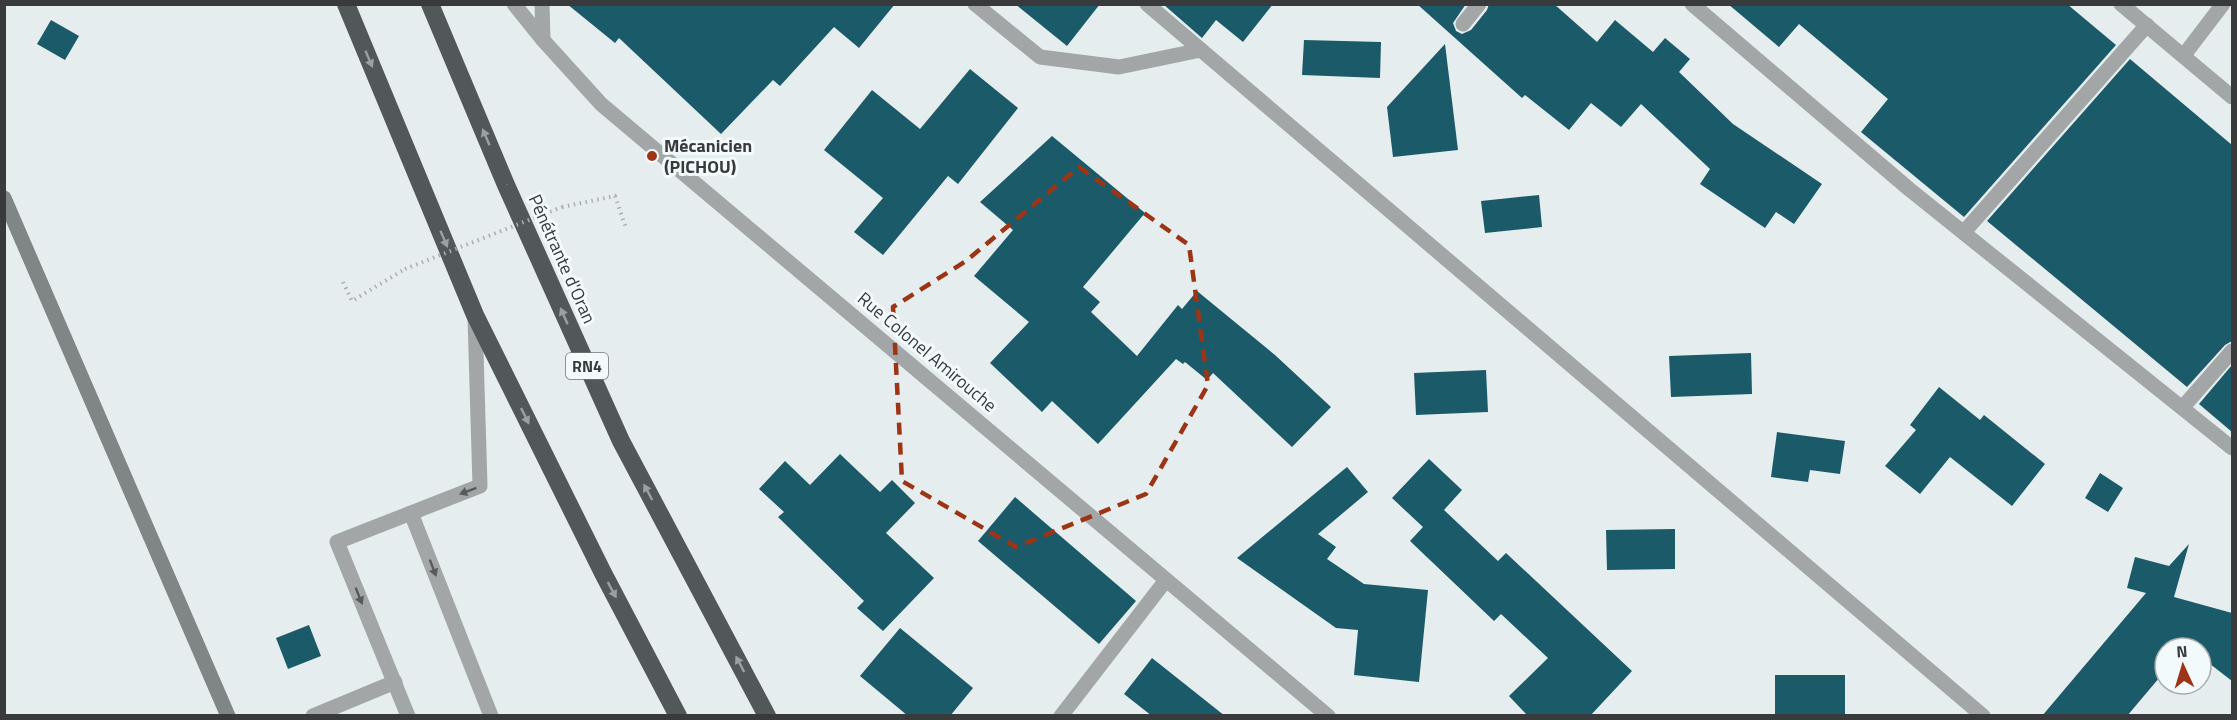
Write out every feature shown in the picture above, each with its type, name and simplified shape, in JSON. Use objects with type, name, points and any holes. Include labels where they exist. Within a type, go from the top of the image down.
[{"type":"highway","points":[[346,4],[475,315],[603,573],[678,716]]},
{"type":"highway","name":"Pénétrante d'Oran","points":[[430,4],[506,186],[621,441],[768,716]]},
{"type":"main road","points":[[4,198],[228,716]]},
{"type":"street","name":"Rue Colonel Amirouche","points":[[514,4],[601,104],[1328,716]]},
{"type":"street","points":[[542,4],[543,40]]},
{"type":"street","points":[[975,4],[1040,57],[1119,67],[1201,50]]},
{"type":"street","points":[[1147,4],[1983,716]]},
{"type":"street","points":[[1463,24],[1479,4]]},
{"type":"street","points":[[1692,4],[1909,189],[2232,448]]},
{"type":"street","points":[[2121,4],[2232,97]]},
{"type":"street","points":[[2184,55],[2223,4]]},
{"type":"street","points":[[1964,232],[2147,26]]},
{"type":"street","points":[[408,716],[337,542],[480,486],[475,315]]},
{"type":"street","points":[[2182,407],[2232,351]]},
{"type":"street","points":[[411,513],[491,716]]},
{"type":"street","points":[[1061,716],[1166,580]]},
{"type":"street","points":[[313,716],[394,682]]},
{"type":"path","points":[[343,282],[352,301],[405,269],[562,207],[615,196],[626,228]]},
{"type":"highlighted area","points":[[1079,167],[1189,245],[1208,385],[1146,494],[1016,547],[902,481],[893,307],[966,261]]},
{"type":"building","points":[[567,4],[895,4],[859,48],[834,27],[780,86],[773,80],[721,134],[619,38],[615,43]]},
{"type":"building","points":[[1015,4],[1100,4],[1067,46]]},
{"type":"building","points":[[1163,4],[1273,4],[1243,42],[1216,20],[1202,38]]},
{"type":"building","points":[[1417,4],[1466,4],[1453,23],[1456,31],[1462,34],[1471,30],[1489,4],[1554,4],[1597,42],[1615,20],[1653,52],[1665,38],[1690,59],[1679,72],[1733,124],[1822,184],[1794,224],[1776,212],[1765,228],[1700,184],[1710,169],[1641,104],[1621,127],[1591,103],[1569,130],[1525,95],[1522,98]]},
{"type":"building","points":[[1728,4],[2067,4],[2116,45],[1964,217],[1861,132],[1888,99],[1799,24],[1779,47]]},
{"type":"building","points":[[51,20],[79,36],[65,60],[37,44]]},
{"type":"building","points":[[1304,40],[1381,42],[1380,78],[1302,75]]},
{"type":"building","points":[[1445,44],[1458,150],[1393,157],[1387,107]]},
{"type":"building","points":[[2130,59],[2232,145],[2232,341],[2225,345],[2187,387],[1987,221]]},
{"type":"building","points":[[970,69],[1018,108],[958,184],[948,176],[883,255],[854,232],[883,198],[824,150],[872,90],[920,129]]},
{"type":"building","points":[[1052,136],[1145,213],[1083,287],[1100,302],[1091,312],[1137,356],[1178,305],[1182,309],[1197,291],[1275,355],[1331,407],[1292,447],[1213,373],[1207,380],[1185,362],[1183,364],[1176,359],[1098,444],[1052,401],[1042,412],[990,363],[1029,322],[974,276],[1013,230],[980,202]]},
{"type":"building","points":[[1539,195],[1542,227],[1485,233],[1481,201]]},
{"type":"building","points":[[1751,353],[1752,394],[1671,397],[1669,356]]},
{"type":"building","points":[[2232,365],[2232,432],[2199,404]]},
{"type":"building","points":[[1486,370],[1488,412],[1416,415],[1414,373]]},
{"type":"building","points":[[1939,387],[1980,420],[1984,415],[2045,464],[2012,506],[1950,457],[1920,494],[1885,466],[1916,430],[1910,425]]},
{"type":"building","points":[[1777,432],[1845,441],[1840,474],[1810,470],[1808,482],[1771,477]]},
{"type":"building","points":[[840,454],[880,492],[892,480],[915,503],[886,533],[934,578],[883,631],[857,608],[864,601],[778,517],[784,512],[759,489],[785,461],[810,485]]},
{"type":"building","points":[[1429,459],[1462,490],[1444,510],[1498,561],[1506,553],[1632,671],[1590,716],[1528,716],[1509,696],[1548,658],[1501,614],[1494,621],[1410,541],[1423,527],[1392,498]]},
{"type":"building","points":[[1347,467],[1368,492],[1318,534],[1336,547],[1327,559],[1364,584],[1428,590],[1419,682],[1354,675],[1358,630],[1336,628],[1237,558]]},
{"type":"building","points":[[2100,473],[2123,488],[2108,512],[2085,498]]},
{"type":"building","points":[[1015,497],[1136,601],[1099,644],[978,541]]},
{"type":"building","points":[[1675,529],[1675,569],[1607,570],[1606,530]]},
{"type":"building","points":[[2189,544],[2174,597],[2232,613],[2232,681],[2213,666],[2213,636],[2153,636],[2153,685],[2127,716],[2042,716],[2146,593],[2127,588],[2135,557],[2169,566]]},
{"type":"building","points":[[309,625],[321,656],[288,669],[276,638]]},
{"type":"building","points":[[900,628],[973,688],[950,716],[908,716],[860,676]]},
{"type":"building","points":[[1152,658],[1225,716],[1152,716],[1124,694]]},
{"type":"building","points":[[1775,675],[1845,675],[1845,716],[1775,716]]},
{"type":"place","name":"Mécanicien (PICHOU)","points":[[652,156]]}]
